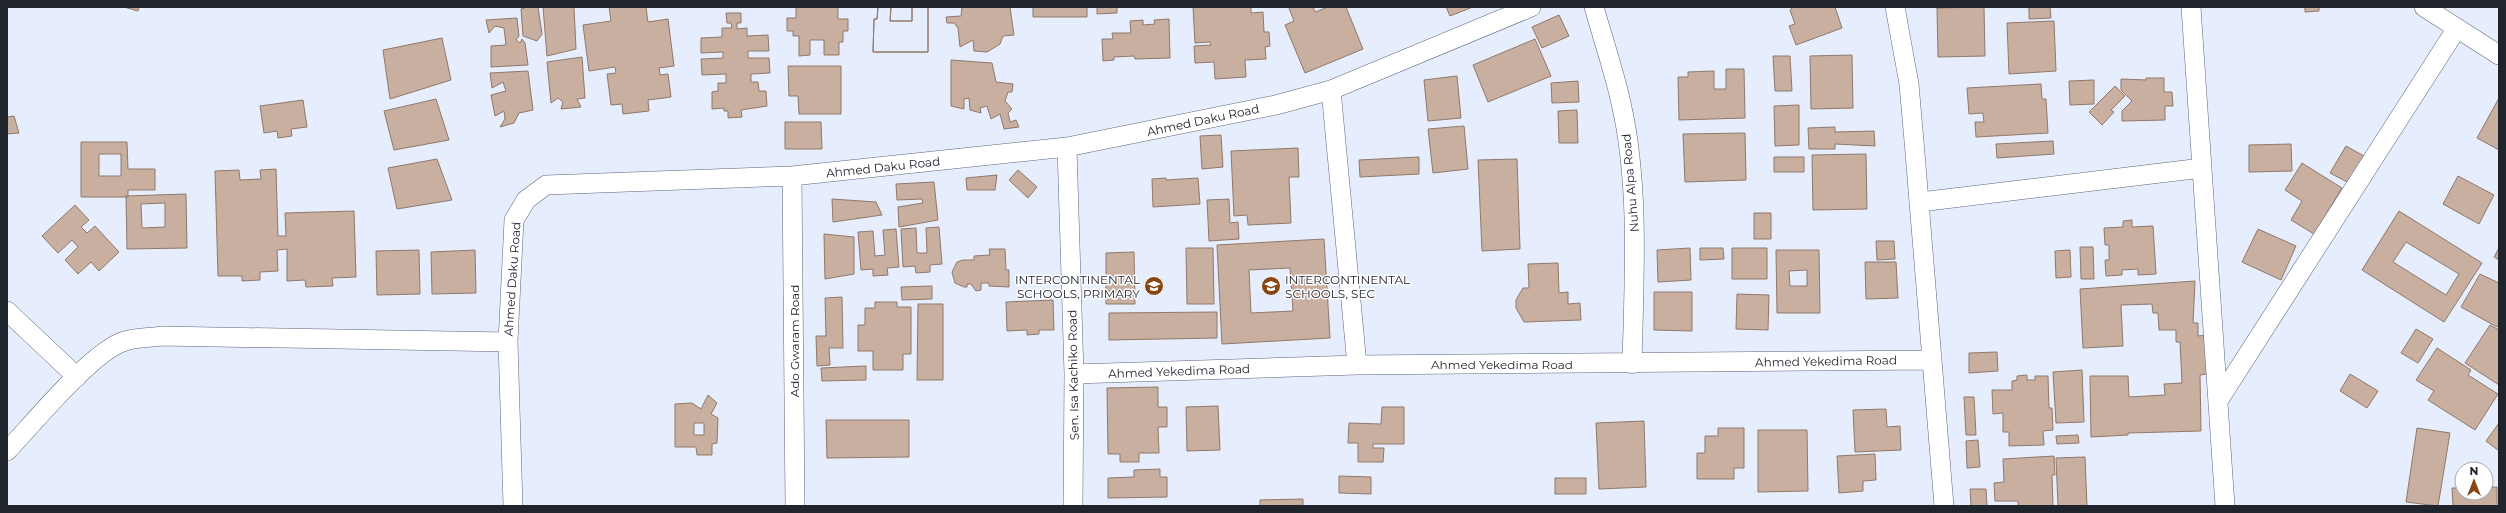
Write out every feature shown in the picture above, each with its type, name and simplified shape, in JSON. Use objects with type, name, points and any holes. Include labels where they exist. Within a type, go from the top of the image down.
[{"type":"street","name":"Ahmed Daku Road","points":[[513,506],[508,342],[514,220],[526,200],[546,185],[792,176],[1067,147],[1276,105],[1331,90],[1531,7]]},
{"type":"street","name":"Nuhu Alpa Road","points":[[1594,7],[1622,104],[1630,170],[1635,240],[1632,364]]},
{"type":"street","points":[[1895,7],[1909,84],[1920,202],[1931,360],[1944,506]]},
{"type":"street","points":[[2191,7],[2225,506]]},
{"type":"street","points":[[2424,7],[2499,54]]},
{"type":"street","points":[[2218,401],[2457,28]]},
{"type":"street","points":[[1331,90],[1357,365]]},
{"type":"street","name":"Sen. Isa Kachiko Road","points":[[1067,147],[1074,374],[1073,506]]},
{"type":"street","points":[[1920,202],[2202,168]]},
{"type":"street","name":"Ado Gwaram Road","points":[[792,176],[795,506]]},
{"type":"street","points":[[7,311],[77,377]]},
{"type":"street","points":[[7,452],[77,377],[101,355],[124,341],[161,336],[508,342]]},
{"type":"street","name":"Ahmed Yekedima Road","points":[[1074,374],[1357,365],[1632,364],[1931,360]]},
{"type":"building","points":[[124,7],[139,7],[138,11]]},
{"type":"building","points":[[527,7],[538,7],[542,34],[537,41],[523,36],[521,9]]},
{"type":"building","points":[[543,7],[574,7],[576,49],[547,56]]},
{"type":"building","points":[[609,7],[646,7],[648,22],[668,19],[674,66],[659,68],[660,75],[668,74],[671,97],[648,100],[649,111],[623,114],[622,104],[611,105],[607,74],[616,73],[615,67],[589,71],[583,25],[611,21]]},
{"type":"building","points":[[796,7],[838,7],[838,19],[848,19],[848,31],[843,31],[843,42],[839,42],[839,55],[824,55],[824,40],[810,40],[810,55],[799,56],[799,36],[793,36],[793,31],[787,31],[787,18],[796,18]]},
{"type":"building","points":[[878,7],[891,7],[890,21],[912,21],[912,7],[928,7],[928,52],[873,52],[874,19],[877,19]]},
{"type":"building","points":[[878,7],[891,7],[890,21],[912,21],[912,7],[928,7],[928,52],[873,52],[874,19],[877,19]]},
{"type":"building","points":[[962,7],[1010,7],[1014,35],[1003,36],[1000,44],[987,52],[974,51],[973,40],[960,47],[958,28],[954,23],[947,23],[946,17],[961,16]]},
{"type":"building","points":[[1033,7],[1087,7],[1087,17],[1033,17]]},
{"type":"building","points":[[1097,7],[1117,7],[1117,13],[1097,14]]},
{"type":"building","points":[[1193,7],[1251,7],[1251,13],[1263,12],[1264,32],[1269,32],[1270,46],[1265,47],[1266,59],[1245,60],[1246,77],[1215,79],[1214,62],[1195,63],[1194,46],[1211,45],[1210,42],[1195,43]]},
{"type":"building","points":[[1313,7],[1315,12],[1328,7],[1346,7],[1363,49],[1305,73],[1285,25],[1294,21],[1289,8]]},
{"type":"building","points":[[1446,7],[1473,7],[1450,16]]},
{"type":"building","points":[[1793,7],[1835,7],[1842,28],[1796,45],[1789,26],[1795,24],[1790,10]]},
{"type":"building","points":[[1984,7],[1985,56],[1938,57],[1937,8]]},
{"type":"building","points":[[2025,7],[2050,7],[2051,18],[2029,19],[2029,8]]},
{"type":"building","points":[[2305,7],[2319,7],[2319,11],[2305,12]]},
{"type":"building","points":[[726,13],[741,13],[741,23],[737,23],[737,29],[747,28],[747,36],[768,35],[769,51],[748,51],[748,58],[769,58],[770,73],[751,74],[751,82],[758,82],[759,91],[766,91],[767,106],[741,110],[742,117],[728,118],[728,111],[724,111],[724,108],[712,109],[712,92],[718,91],[718,83],[726,83],[726,74],[702,75],[701,59],[723,58],[723,52],[701,53],[701,38],[722,37],[722,28],[732,28],[731,23],[727,23]]},
{"type":"building","points":[[1559,15],[1569,36],[1542,48],[1532,27]]},
{"type":"building","points":[[517,18],[519,36],[516,40],[520,43],[522,39],[525,43],[528,65],[491,67],[491,46],[506,45],[504,28],[495,26],[489,33],[486,20]]},
{"type":"building","points":[[1169,19],[1170,58],[1135,59],[1134,56],[1114,57],[1114,60],[1103,61],[1102,39],[1113,39],[1112,33],[1131,33],[1130,21],[1143,20],[1143,25],[1155,24],[1154,20]]},
{"type":"building","points":[[2054,21],[2056,71],[2009,74],[2007,23]]},
{"type":"building","points":[[442,38],[451,80],[390,99],[383,50]]},
{"type":"building","points":[[1535,39],[1551,76],[1488,102],[1473,65]]},
{"type":"building","points":[[1852,55],[1853,108],[1811,109],[1810,56]]},
{"type":"building","points":[[1773,56],[1790,56],[1792,91],[1775,91]]},
{"type":"building","points":[[582,57],[585,98],[577,99],[581,107],[561,109],[563,102],[558,98],[551,103],[547,62]]},
{"type":"building","points":[[951,60],[992,63],[996,82],[1013,84],[1012,92],[1008,92],[1005,101],[1012,109],[1008,113],[1010,122],[1016,120],[1019,127],[1004,129],[1000,114],[991,119],[987,106],[980,108],[981,113],[970,110],[969,98],[964,99],[964,109],[951,106]]},
{"type":"building","points":[[788,66],[841,66],[841,114],[799,114],[798,96],[789,96]]},
{"type":"building","points":[[1726,69],[1744,69],[1745,118],[1679,120],[1678,77],[1688,77],[1688,72],[1714,71],[1714,89],[1726,89]]},
{"type":"building","points":[[528,71],[533,110],[519,113],[514,123],[500,127],[505,119],[504,111],[495,116],[491,95],[506,91],[503,82],[492,88],[490,73]]},
{"type":"building","points":[[1457,76],[1461,118],[1428,121],[1424,80]]},
{"type":"building","points":[[2146,78],[2164,78],[2164,92],[2172,92],[2173,106],[2165,106],[2165,120],[2122,121],[2122,111],[2132,101],[2121,90],[2121,79],[2146,80]]},
{"type":"building","points":[[2094,80],[2094,104],[2070,105],[2069,81]]},
{"type":"building","points":[[1578,81],[1579,102],[1552,103],[1551,83]]},
{"type":"building","points":[[2041,84],[2042,99],[2046,99],[2048,133],[1976,137],[1975,122],[1984,122],[1983,113],[1969,114],[1967,88]]},
{"type":"building","points":[[2115,86],[2125,96],[2111,110],[2114,112],[2102,125],[2089,112]]},
{"type":"building","points":[[2499,98],[2499,150],[2477,138]]},
{"type":"building","points":[[436,99],[449,140],[394,150],[384,111]]},
{"type":"building","points":[[303,100],[307,127],[291,129],[292,136],[278,138],[277,131],[264,133],[260,106]]},
{"type":"building","points":[[1799,105],[1799,145],[1775,146],[1774,106]]},
{"type":"building","points":[[1577,110],[1578,143],[1559,143],[1558,111]]},
{"type":"building","points":[[14,116],[19,133],[7,134],[7,117]]},
{"type":"building","points":[[785,122],[821,122],[822,149],[785,149]]},
{"type":"building","points":[[1464,126],[1468,169],[1433,173],[1428,129]]},
{"type":"building","points":[[1835,127],[1835,132],[1874,131],[1875,146],[1835,144],[1835,149],[1809,149],[1808,128]]},
{"type":"building","points":[[1745,133],[1746,180],[1685,182],[1683,134]]},
{"type":"building","points":[[1221,135],[1223,167],[1202,169],[1200,136]]},
{"type":"building","points":[[2053,141],[2054,154],[1997,158],[1996,144]]},
{"type":"building","points":[[81,142],[127,142],[128,169],[155,169],[155,190],[128,190],[128,197],[81,197]],"holes":[[[99,154],[121,154],[121,176],[99,176]]]},
{"type":"building","points":[[2291,144],[2292,171],[2249,172],[2249,145]]},
{"type":"building","points":[[2346,146],[2364,156],[2349,183],[2330,173]]},
{"type":"building","points":[[1298,148],[1299,177],[1289,177],[1291,223],[1248,225],[1247,215],[1234,216],[1231,151]]},
{"type":"building","points":[[1866,154],[1867,209],[1813,210],[1812,155]]},
{"type":"building","points":[[1419,157],[1419,174],[1360,177],[1359,160]]},
{"type":"building","points":[[1774,157],[1804,157],[1804,172],[1774,172]]},
{"type":"building","points":[[437,159],[452,200],[397,209],[388,168]]},
{"type":"building","points":[[1517,159],[1520,249],[1482,251],[1478,160]]},
{"type":"building","points":[[2302,163],[2342,188],[2314,234],[2291,220],[2302,201],[2285,190]]},
{"type":"building","points":[[276,169],[278,236],[286,236],[285,213],[354,211],[356,277],[332,278],[333,286],[306,287],[305,280],[287,281],[287,249],[277,250],[278,271],[260,272],[260,280],[242,281],[242,276],[218,276],[215,171],[239,170],[240,180],[261,179],[260,170]]},
{"type":"building","points":[[1018,170],[1037,187],[1028,198],[1009,180]]},
{"type":"building","points":[[997,175],[995,190],[967,190],[966,178]]},
{"type":"building","points":[[2458,176],[2494,195],[2479,224],[2443,204]]},
{"type":"building","points":[[1166,178],[1166,180],[1198,178],[1200,204],[1153,207],[1152,179]]},
{"type":"building","points":[[934,182],[938,220],[899,227],[898,207],[923,203],[922,199],[897,200],[896,184]]},
{"type":"building","points":[[186,194],[187,248],[127,249],[126,196]],"holes":[[[165,203],[165,227],[142,228],[141,204]]]},
{"type":"building","points":[[832,199],[876,202],[882,215],[833,222]]},
{"type":"building","points":[[1229,199],[1230,223],[1238,222],[1239,239],[1209,241],[1207,200]]},
{"type":"building","points":[[75,205],[89,220],[81,227],[87,233],[95,226],[119,252],[99,271],[91,262],[78,274],[65,260],[78,247],[72,240],[58,253],[42,236]]},
{"type":"building","points":[[2399,211],[2482,263],[2444,322],[2362,270]],"holes":[[[2406,242],[2459,274],[2446,295],[2393,262]]]},
{"type":"building","points":[[1754,213],[1771,213],[1771,239],[1754,239]]},
{"type":"building","points":[[2132,220],[2132,227],[2153,226],[2156,274],[2138,275],[2138,269],[2122,270],[2122,275],[2106,276],[2105,260],[2109,260],[2109,245],[2105,245],[2104,228],[2123,227],[2123,221]]},
{"type":"building","points":[[939,227],[942,264],[930,265],[930,272],[916,273],[915,266],[903,267],[901,229],[916,228],[917,253],[927,253],[926,228]]},
{"type":"building","points":[[896,229],[899,267],[887,268],[888,275],[873,276],[873,269],[861,270],[858,232],[873,231],[875,256],[885,255],[883,230]]},
{"type":"building","points":[[2258,229],[2296,246],[2281,280],[2242,262]]},
{"type":"building","points":[[824,234],[854,237],[854,274],[825,279]]},
{"type":"building","points":[[1324,239],[1330,338],[1222,344],[1217,245]],"holes":[[[1290,268],[1293,311],[1251,313],[1249,270]]]},
{"type":"building","points":[[1876,241],[1894,241],[1895,259],[1877,260]]},
{"type":"building","points":[[2080,247],[2093,247],[2094,279],[2081,279]]},
{"type":"building","points":[[1186,248],[1213,248],[1214,304],[1187,304]]},
{"type":"building","points":[[1690,248],[1691,280],[1658,282],[1657,250]]},
{"type":"building","points":[[1700,248],[1723,248],[1724,259],[1700,260]]},
{"type":"building","points":[[1732,248],[1767,248],[1767,279],[1732,279]]},
{"type":"building","points":[[2499,248],[2499,260],[2494,257]]},
{"type":"building","points":[[989,249],[1005,249],[1006,270],[1009,270],[1009,287],[989,286],[989,283],[981,283],[981,290],[976,291],[971,284],[967,284],[967,287],[964,287],[955,283],[952,272],[957,262],[963,260],[974,260],[974,256],[990,255]]},
{"type":"building","points":[[419,250],[420,294],[377,295],[376,251]]},
{"type":"building","points":[[475,250],[476,293],[432,294],[431,252]]},
{"type":"building","points":[[1776,250],[1819,250],[1820,313],[1777,313]],"holes":[[[1807,270],[1807,286],[1790,286],[1789,271]]]},
{"type":"building","points":[[2070,250],[2071,277],[2056,278],[2055,251]]},
{"type":"building","points":[[1134,252],[1135,304],[1106,304],[1106,253]]},
{"type":"building","points":[[1865,262],[1896,262],[1898,298],[1866,299]]},
{"type":"building","points":[[1558,263],[1559,293],[1568,292],[1568,304],[1580,303],[1581,320],[1524,322],[1516,308],[1516,300],[1523,288],[1529,288],[1528,264]]},
{"type":"building","points":[[2480,274],[2499,283],[2499,324],[2497,327],[2461,307]]},
{"type":"building","points":[[2195,281],[2193,323],[2198,323],[2198,336],[2209,335],[2207,374],[2200,375],[2201,431],[2128,433],[2128,435],[2091,437],[2090,376],[2128,376],[2129,397],[2165,395],[2164,384],[2182,383],[2180,342],[2176,342],[2176,330],[2159,330],[2158,313],[2153,313],[2152,304],[2121,305],[2123,346],[2083,348],[2080,289]]},
{"type":"building","points":[[932,286],[932,299],[902,300],[901,287]]},
{"type":"building","points":[[1654,292],[1692,292],[1692,331],[1654,330]]},
{"type":"building","points":[[1737,294],[1769,295],[1768,330],[1736,329]]},
{"type":"building","points":[[842,297],[843,348],[829,348],[830,365],[817,366],[816,336],[826,336],[825,298]]},
{"type":"building","points":[[1053,300],[1054,330],[1039,330],[1039,334],[1027,335],[1027,330],[1007,331],[1006,302]]},
{"type":"building","points":[[875,302],[897,302],[897,307],[911,307],[911,354],[903,354],[903,370],[873,370],[873,351],[858,351],[858,325],[865,325],[865,308],[875,308]]},
{"type":"building","points":[[918,304],[943,304],[943,380],[917,380]]},
{"type":"building","points":[[1217,312],[1217,338],[1109,340],[1109,313]]},
{"type":"building","points":[[2490,325],[2499,330],[2499,385],[2465,363]]},
{"type":"building","points":[[2416,329],[2433,339],[2418,363],[2401,353]]},
{"type":"building","points":[[2437,348],[2471,370],[2468,375],[2498,394],[2475,430],[2428,400],[2434,391],[2416,380]]},
{"type":"building","points":[[1997,352],[1998,371],[1969,373],[1969,353]]},
{"type":"building","points":[[866,366],[866,380],[822,381],[821,368]]},
{"type":"building","points":[[2082,370],[2084,422],[2056,423],[2053,372]]},
{"type":"building","points":[[2350,374],[2378,391],[2367,408],[2340,391]]},
{"type":"building","points":[[2027,375],[2027,380],[2035,380],[2035,376],[2048,376],[2049,408],[2052,408],[2053,430],[2043,431],[2044,445],[2009,446],[2009,432],[2003,432],[2003,413],[1993,414],[1992,390],[2012,390],[2012,381],[2017,380],[2017,376]]},
{"type":"building","points":[[1158,387],[1158,407],[1167,407],[1167,427],[1158,427],[1159,453],[1139,453],[1139,462],[1120,462],[1120,454],[1108,454],[1107,388]]},
{"type":"building","points":[[708,395],[717,403],[711,414],[718,418],[717,443],[712,444],[712,455],[697,455],[696,447],[675,447],[675,404],[692,403],[701,409]],"holes":[[[694,423],[704,423],[704,435],[694,435]]]},
{"type":"building","points":[[1964,397],[1974,397],[1976,435],[1966,435]]},
{"type":"building","points":[[1218,406],[1220,450],[1187,451],[1186,407]]},
{"type":"building","points":[[1382,407],[1404,407],[1404,444],[1373,444],[1373,448],[1384,448],[1383,462],[1358,462],[1358,443],[1348,443],[1349,423],[1381,424]]},
{"type":"building","points":[[1886,409],[1887,427],[1900,426],[1901,450],[1855,452],[1853,410]]},
{"type":"building","points":[[826,420],[909,420],[909,457],[827,458]]},
{"type":"building","points":[[1644,421],[1646,487],[1599,489],[1596,423]]},
{"type":"building","points":[[2499,423],[2499,451],[2486,441]]},
{"type":"building","points":[[1718,428],[1744,428],[1744,468],[1734,468],[1734,479],[1697,479],[1697,453],[1705,453],[1705,436],[1718,436]]},
{"type":"building","points":[[2417,428],[2450,433],[2438,506],[2406,502]]},
{"type":"building","points":[[1758,430],[1807,430],[1808,491],[1758,492]]},
{"type":"building","points":[[2078,435],[2079,443],[2057,444],[2056,436]]},
{"type":"building","points":[[1978,440],[1980,467],[1967,468],[1966,441]]},
{"type":"building","points":[[1875,454],[1876,480],[1863,481],[1863,491],[1839,493],[1837,456]]},
{"type":"building","points":[[2054,456],[2055,475],[2052,475],[2053,506],[2018,506],[2018,501],[1995,501],[1994,483],[2004,482],[2003,459]]},
{"type":"building","points":[[2085,457],[2087,506],[2058,506],[2056,458]]},
{"type":"building","points":[[1160,469],[1160,477],[1167,477],[1167,497],[1108,498],[1108,478],[1134,477],[1134,470]]},
{"type":"building","points":[[1339,476],[1371,477],[1371,494],[1339,493]]},
{"type":"building","points":[[1555,478],[1586,478],[1586,494],[1555,494]]},
{"type":"building","points":[[2494,487],[2497,487],[2497,506],[2453,506],[2452,488],[2454,488],[2454,501],[2494,501]]},
{"type":"building","points":[[1970,489],[1986,489],[1987,506],[1971,506]]},
{"type":"building","points":[[1303,499],[1303,506],[1260,506],[1260,500]]},
{"type":"place","name":"INTERCONTINENTAL SCHOOLS, PRIMARY","points":[[1154,286]]},
{"type":"place","name":"INTERCONTINENTAL SCHOOLS, SEC","points":[[1271,286]]}]
